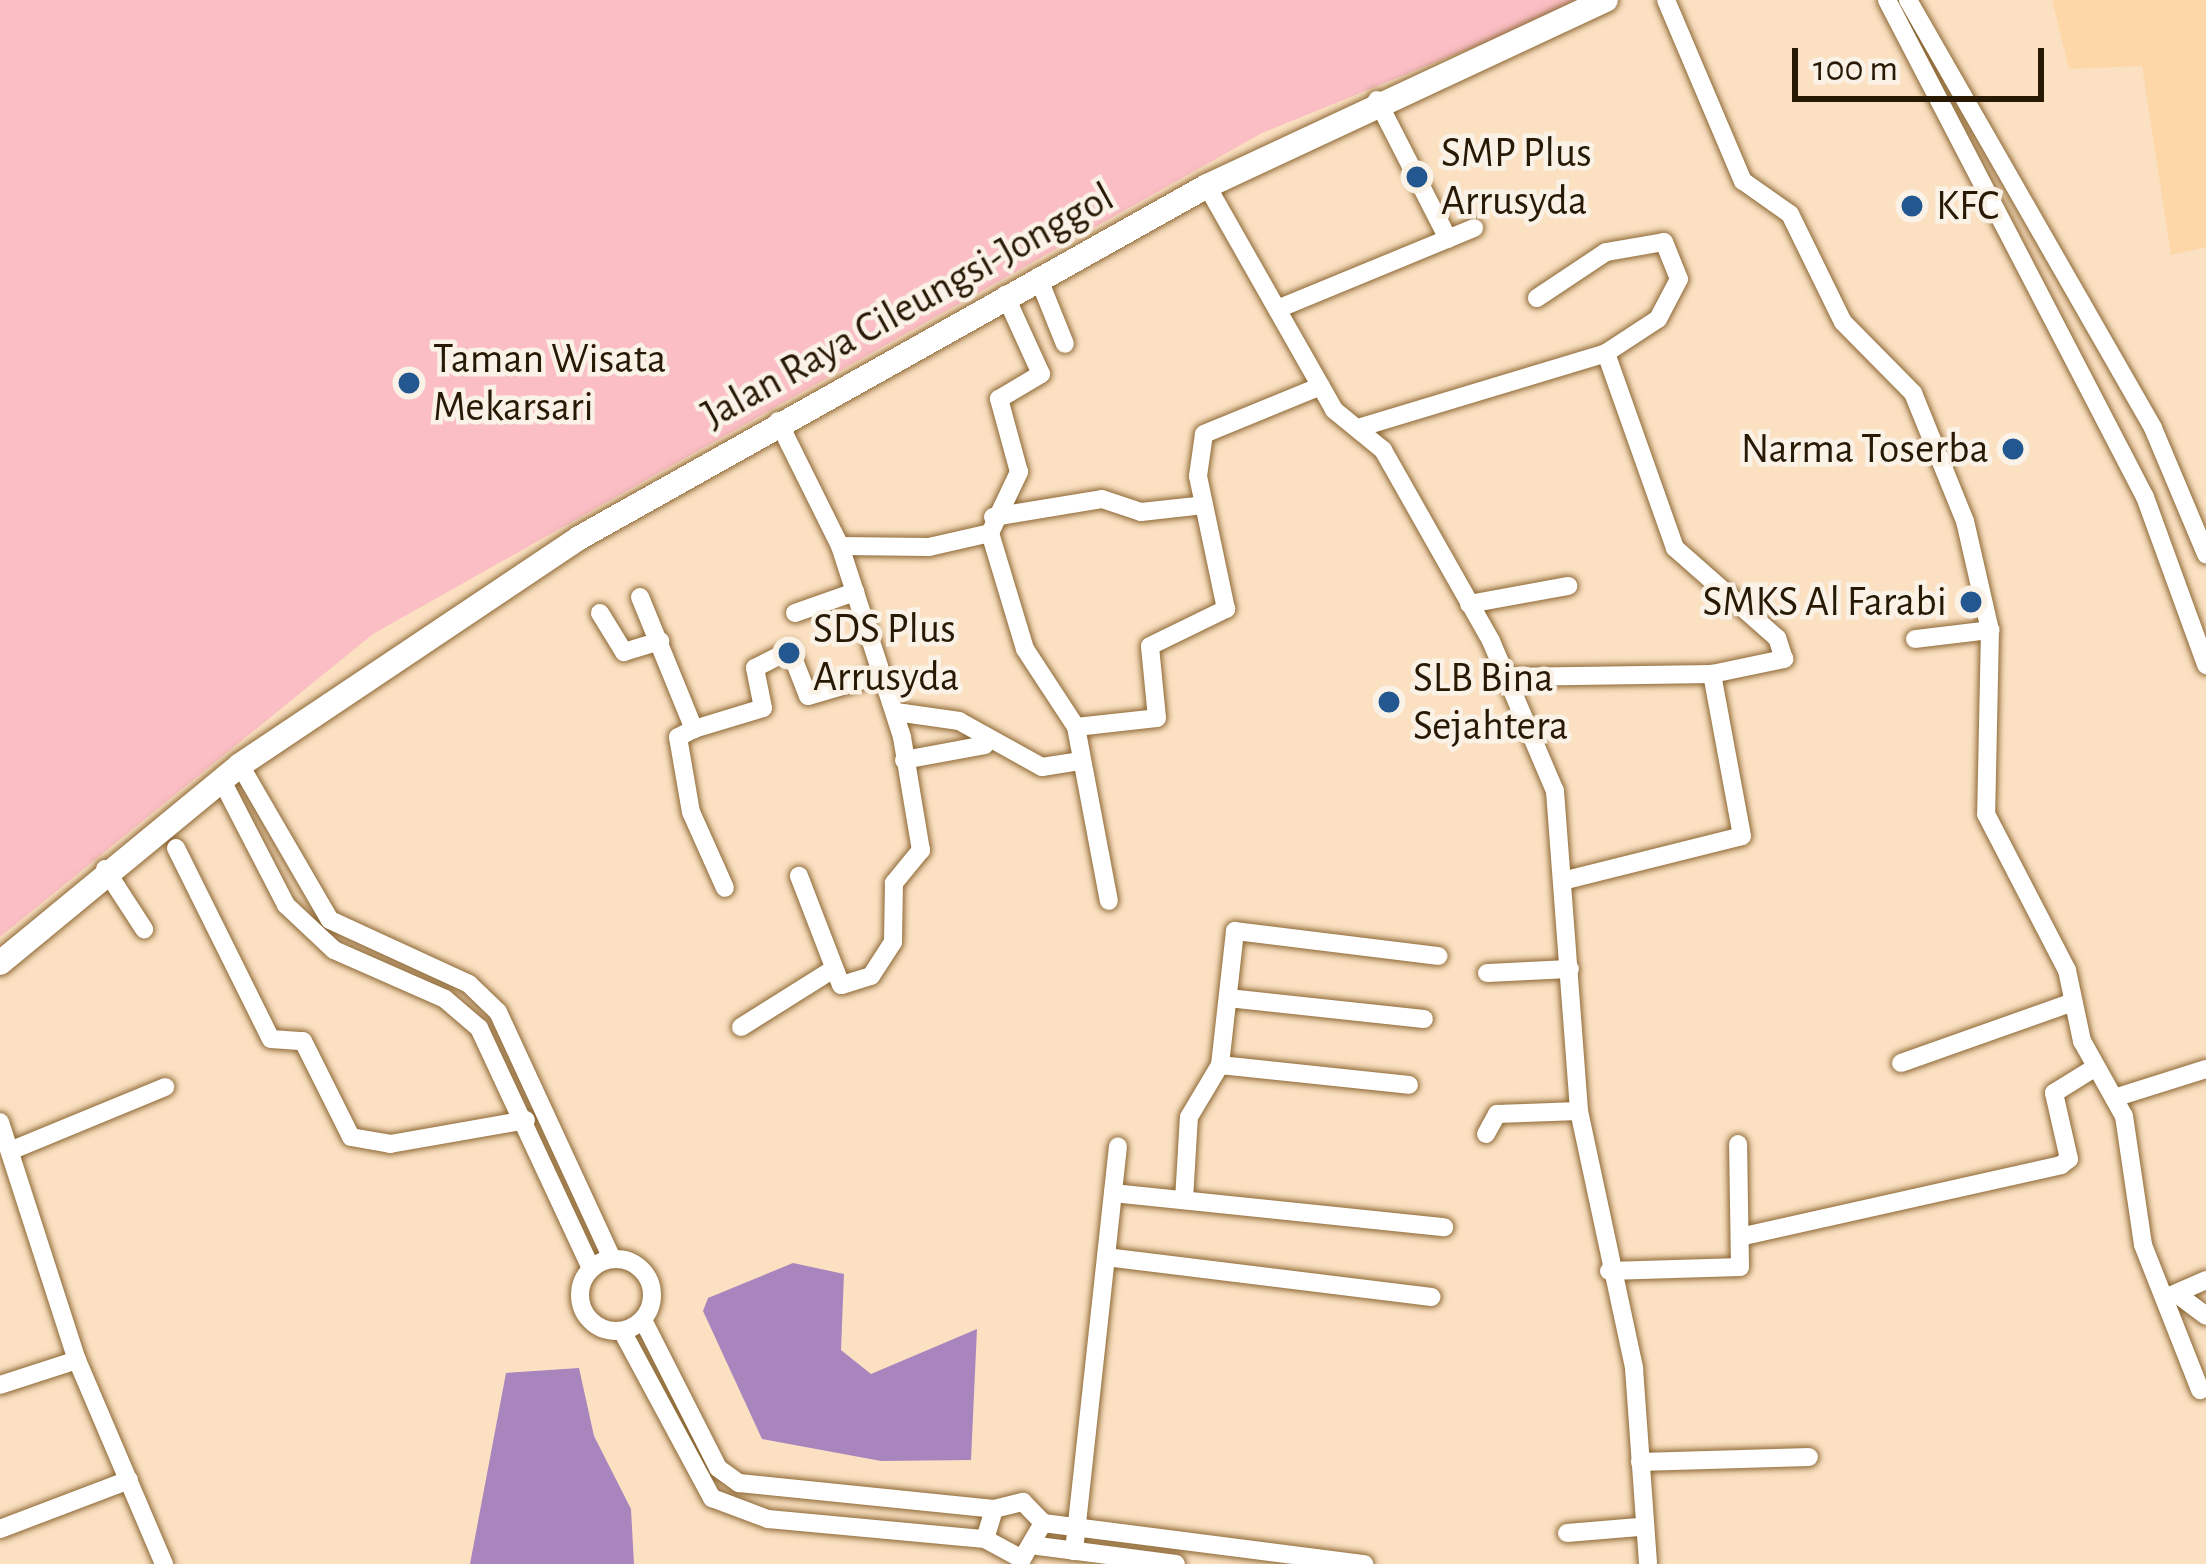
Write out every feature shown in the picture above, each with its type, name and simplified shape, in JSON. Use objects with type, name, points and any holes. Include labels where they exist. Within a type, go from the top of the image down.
[{"type":"main road","name":"Jalan Raya Cileungsi-Jonggol","points":[[0,963],[105,869],[429,629],[778,421],[1207,186],[1377,100],[1606,0]]},
{"type":"street","points":[[1666,0],[1743,181],[1790,214],[1843,322],[1887,357],[1922,408],[1965,521],[1990,630],[1986,814],[2073,1002],[2096,1067],[2114,1098],[2143,1245],[2171,1296],[2200,1390]]},
{"type":"street","points":[[1887,0],[2145,497],[2206,665]]},
{"type":"street","points":[[1908,0],[1932,59],[2062,266],[2153,428],[2206,554]]},
{"type":"street","points":[[1377,100],[1448,238]]},
{"type":"street","points":[[1207,186],[1321,386],[1383,450],[1506,677],[1555,791],[1566,880],[1579,1111],[1609,1271],[1634,1368],[1640,1527],[1648,1564]]},
{"type":"street","points":[[1280,308],[1474,228]]},
{"type":"street","points":[[1358,428],[1606,353],[1673,298],[1669,244],[1606,252],[1537,298]]},
{"type":"street","points":[[2033,284],[2062,266]]},
{"type":"street","points":[[1038,277],[1066,344]]},
{"type":"street","points":[[1005,296],[1041,374],[999,399],[1019,472],[992,525],[1025,649],[1076,727],[1109,901]]},
{"type":"street","points":[[1506,677],[1712,674],[1785,654],[1675,548],[1606,353]]},
{"type":"street","points":[[1076,727],[1157,718],[1150,646],[1225,611],[1198,462],[1211,424],[1321,386]]},
{"type":"street","points":[[778,421],[840,546],[896,712],[921,850],[894,884],[888,956],[850,987],[832,970],[799,876]]},
{"type":"street","points":[[840,546],[929,547],[992,525],[1102,499],[1130,511],[1204,505]]},
{"type":"street","points":[[1469,604],[1568,586]]},
{"type":"street","points":[[795,613],[855,592]]},
{"type":"street","points":[[640,597],[694,729]]},
{"type":"street","points":[[600,613],[624,652],[660,640]]},
{"type":"street","points":[[1915,639],[1990,630]]},
{"type":"street","points":[[725,888],[691,812],[678,741],[694,729],[763,708],[755,668],[790,650],[808,696],[883,674]]},
{"type":"street","points":[[1566,880],[1742,836],[1712,674]]},
{"type":"street","points":[[896,712],[959,721],[985,745],[1042,767],[1080,761]]},
{"type":"street","points":[[904,760],[985,745]]},
{"type":"street","points":[[230,772],[286,905],[334,950],[445,999],[479,1028],[526,1120],[591,1268],[583,1311],[622,1330],[712,1498],[767,1519],[990,1552],[1022,1562],[1038,1546],[1043,1523]]},
{"type":"street","points":[[230,772],[300,882],[339,928],[469,984],[498,1012],[612,1259],[649,1281],[643,1320],[718,1468],[739,1483],[994,1509],[1023,1502],[1043,1523],[1364,1564]]},
{"type":"street","points":[[176,848],[271,1039],[302,1041],[352,1138],[390,1144],[526,1120]]},
{"type":"street","points":[[105,869],[144,929]]},
{"type":"street","points":[[1184,1200],[1190,1117],[1220,1065],[1235,931],[1438,956]]},
{"type":"street","points":[[1487,973],[1570,969]]},
{"type":"street","points":[[741,1027],[832,970]]},
{"type":"street","points":[[1228,998],[1424,1018]]},
{"type":"street","points":[[1901,1063],[2073,1002]]},
{"type":"street","points":[[1220,1065],[1409,1085]]},
{"type":"street","points":[[1744,1236],[2061,1165],[2069,1160],[2054,1093],[2096,1067]]},
{"type":"street","points":[[2114,1098],[2206,1069]]},
{"type":"street","points":[[10,1150],[165,1087]]},
{"type":"street","points":[[1486,1134],[1497,1114],[1579,1111]]},
{"type":"street","points":[[0,1122],[77,1360],[164,1564]]},
{"type":"street","points":[[1609,1271],[1736,1270],[1744,1236],[1738,1144]]},
{"type":"street","points":[[1074,1551],[1118,1146]]},
{"type":"street","points":[[1113,1193],[1444,1227]]},
{"type":"street","points":[[1106,1257],[1432,1297]]},
{"type":"street","points":[[591,1268],[612,1259]]},
{"type":"street","points":[[2171,1296],[2206,1280]]},
{"type":"street","points":[[2171,1296],[2206,1316]]},
{"type":"street","points":[[622,1330],[643,1320]]},
{"type":"street","points":[[0,1385],[77,1360]]},
{"type":"street","points":[[1640,1462],[1809,1456]]},
{"type":"street","points":[[0,1529],[129,1480]]},
{"type":"street","points":[[990,1552],[994,1509]]},
{"type":"street","points":[[1567,1533],[1640,1527]]},
{"type":"street","points":[[1038,1546],[1176,1564]]},
{"type":"shaded area","name":"Taman Wisata Mekarsari","points":[[0,0],[1589,0],[1262,133],[373,634],[0,937]]},
{"type":"shaded area","points":[[2052,0],[2206,0],[2206,247],[2171,255],[2142,66],[2069,69]]},
{"type":"shaded area","points":[[793,1263],[844,1274],[841,1350],[871,1374],[977,1329],[971,1460],[881,1461],[762,1439],[703,1311],[708,1298]]},
{"type":"shaded area","points":[[579,1368],[594,1436],[631,1509],[634,1564],[470,1564],[506,1373]]},
{"type":"place","name":"SMP Plus Arrusyda","points":[[1417,177]]},
{"type":"place","name":"KFC","points":[[1912,206]]},
{"type":"place","name":"Taman Wisata Mekarsari","points":[[409,383]]},
{"type":"place","name":"Narma Toserba","points":[[2013,449]]},
{"type":"place","name":"SMKS Al Farabi","points":[[1971,602]]},
{"type":"place","name":"SDS Plus Arrusyda","points":[[789,653]]},
{"type":"place","name":"SLB Bina Sejahtera","points":[[1389,702]]}]
